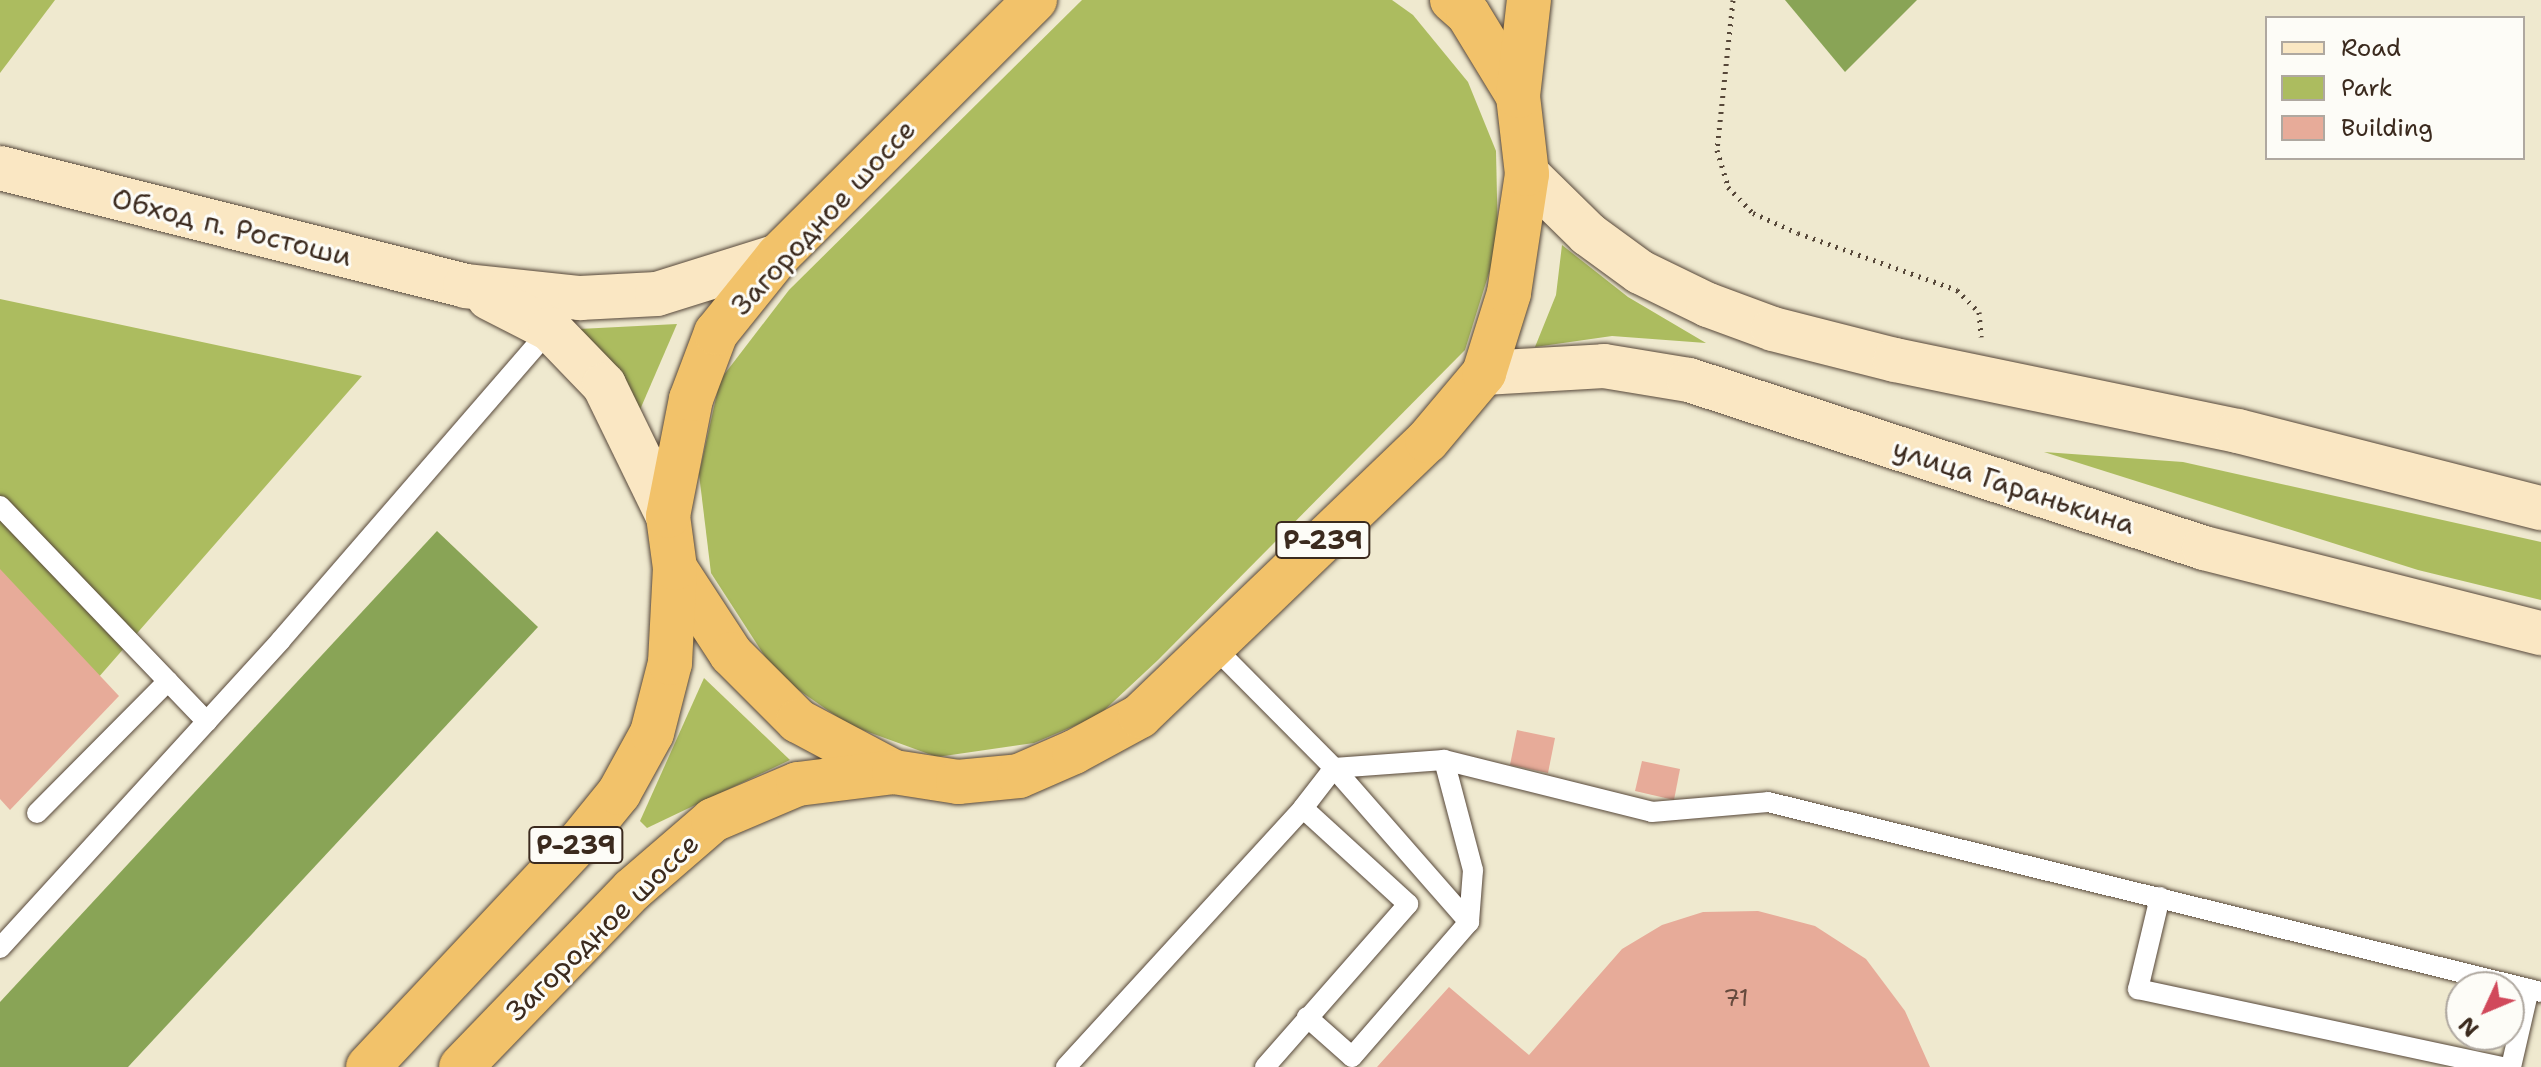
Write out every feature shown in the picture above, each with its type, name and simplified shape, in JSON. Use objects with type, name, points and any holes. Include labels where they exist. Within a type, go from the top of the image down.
[{"type":"highway","name":"Загородное шоссе","points":[[368,1067],[580,841],[619,793],[652,733],[670,663],[675,568],[668,516],[691,399],[716,333],[778,256],[1001,16],[1035,0]]},
{"type":"highway","name":"Загородное шоссе","points":[[1452,0],[1468,14],[1518,96]]},
{"type":"highway","name":"Загородное шоссе","points":[[461,1067],[632,890],[713,820],[798,784],[894,772],[958,782],[1019,776],[1074,752],[1140,716],[1427,441],[1484,373],[1509,293],[1527,174],[1518,96],[1529,0]]},
{"type":"highway","name":"Загородное шоссе","points":[[675,568],[731,654],[798,721],[894,772]]},
{"type":"main road","name":"Обход п. Ростоши","points":[[0,168],[465,286],[580,298],[657,294],[778,256]]},
{"type":"main road","points":[[1527,174],[1598,242],[1640,272],[1708,305],[1773,329],[1986,379],[2238,431],[2541,508]]},
{"type":"main road","name":"Обход п. Ростоши","points":[[465,286],[550,329],[604,385],[668,516]]},
{"type":"main road","name":"улица Гаранькина","points":[[1484,373],[1604,366],[1689,380],[2204,548],[2541,633]]},
{"type":"lane","points":[[0,948],[207,722],[550,329]]},
{"type":"lane","points":[[0,506],[207,722]]},
{"type":"lane","points":[[1214,647],[1334,768],[1469,922]]},
{"type":"lane","points":[[37,813],[168,681]]},
{"type":"lane","points":[[1307,1017],[1352,1057],[1469,922],[1473,870],[1444,760]]},
{"type":"lane","points":[[1066,1067],[1303,808],[1334,768],[1444,760],[1652,812],[1768,802],[2535,991],[2511,1067]]},
{"type":"lane","points":[[1265,1067],[1408,904],[1303,808]]},
{"type":"lane","points":[[2160,897],[2138,989],[2502,1067]]},
{"type":"path","points":[[1733,0],[1717,150],[1728,187],[1753,213],[1798,233],[1957,290],[1979,312],[1986,379]]},
{"type":"green space","points":[[0,0],[55,0],[0,73]]},
{"type":"green space","points":[[1082,0],[1392,0],[1413,15],[1468,82],[1496,151],[1498,244],[1465,350],[1158,660],[1098,716],[1034,743],[937,757],[849,725],[777,675],[711,573],[699,474],[720,380],[789,290]]},
{"type":"green space","points":[[1785,0],[1917,0],[1845,72]]},
{"type":"green space","points":[[1562,245],[1628,297],[1706,343],[1612,336],[1535,347],[1556,295]]},
{"type":"green space","points":[[0,299],[362,376],[0,790]]},
{"type":"green space","points":[[677,324],[639,412],[579,329]]},
{"type":"green space","points":[[2044,452],[2183,462],[2541,542],[2541,600],[2418,570]]},
{"type":"green space","points":[[437,531],[538,627],[128,1067],[0,1067],[0,1002]]},
{"type":"green space","points":[[704,678],[790,760],[647,828],[640,821]]},
{"type":"building","points":[[0,569],[119,696],[10,810],[0,799]]},
{"type":"building","points":[[1517,730],[1555,738],[1548,773],[1510,765]]},
{"type":"building","points":[[1642,761],[1680,769],[1674,800],[1635,791]]},
{"type":"building","points":[[1758,911],[1815,926],[1866,959],[1905,1011],[1930,1067],[1377,1067],[1449,987],[1529,1055],[1622,949],[1662,925],[1703,912]]}]
